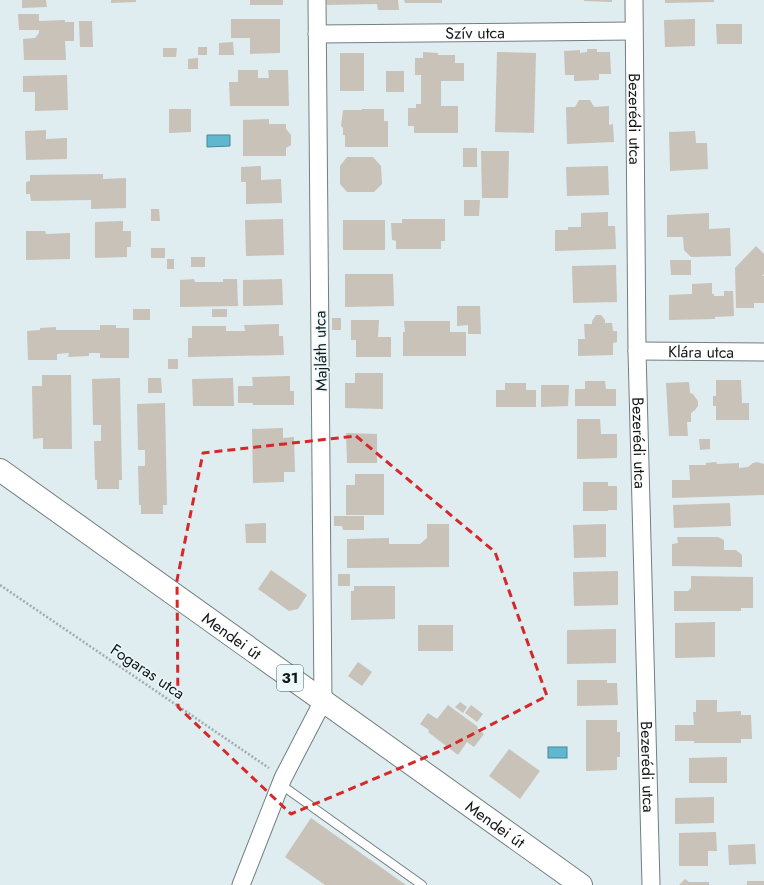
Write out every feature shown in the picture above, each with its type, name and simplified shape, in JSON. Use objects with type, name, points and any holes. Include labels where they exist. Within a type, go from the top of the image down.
[{"type":"main road","name":"Mendei út","points":[[0,470],[581,885]]},
{"type":"street","name":"Majláth utca","points":[[317,0],[323,701]]},
{"type":"street","name":"Bezerédi utca","points":[[634,0],[633,31],[637,351],[651,885]]},
{"type":"street","name":"Szív utca","points":[[317,34],[633,31]]},
{"type":"street","name":"Klára utca","points":[[637,351],[764,352]]},
{"type":"street","points":[[241,885],[281,781],[323,701]]},
{"type":"lane","points":[[281,781],[422,885]]},
{"type":"path","name":"Fogaras utca","points":[[0,585],[281,781]]},
{"type":"highlighted area","points":[[356,436],[495,552],[547,696],[438,752],[291,814],[178,707],[177,580],[203,453]]},
{"type":"water","points":[[207,135],[230,135],[230,146],[207,147]]},
{"type":"water","points":[[548,747],[567,747],[567,758],[548,758]]},
{"type":"building","points":[[22,0],[46,0],[47,7],[22,8]]},
{"type":"building","points":[[111,0],[136,0],[136,2],[111,3]]},
{"type":"building","points":[[250,0],[283,0],[283,5],[250,5]]},
{"type":"building","points":[[326,0],[398,0],[399,10],[378,10],[377,4],[327,5]]},
{"type":"building","points":[[404,0],[442,0],[442,3],[405,3]]},
{"type":"building","points":[[612,0],[612,2],[584,1]]},
{"type":"building","points":[[665,0],[714,0],[714,2],[665,3]]},
{"type":"building","points":[[18,14],[39,14],[39,21],[65,20],[65,22],[74,22],[74,41],[65,41],[66,60],[24,60],[23,39],[35,38],[39,33],[39,30],[19,30]]},
{"type":"building","points":[[231,19],[280,19],[280,53],[250,54],[250,38],[231,38]]},
{"type":"building","points":[[695,19],[695,46],[665,47],[664,20]]},
{"type":"building","points":[[79,21],[92,21],[93,47],[80,47]]},
{"type":"building","points":[[716,24],[742,24],[742,44],[717,44]]},
{"type":"building","points":[[233,42],[234,55],[219,55],[219,43]]},
{"type":"building","points":[[198,47],[207,47],[207,55],[198,55]]},
{"type":"building","points":[[163,48],[177,48],[176,57],[163,57]]},
{"type":"building","points":[[587,49],[597,49],[597,52],[610,52],[611,74],[599,74],[599,80],[574,81],[574,75],[565,75],[564,51],[580,50],[580,53],[587,52]]},
{"type":"building","points":[[423,52],[438,53],[438,55],[455,55],[455,63],[464,63],[464,81],[441,81],[441,106],[458,106],[458,133],[414,133],[414,126],[408,126],[408,108],[416,108],[416,104],[421,104],[421,75],[415,75],[415,58],[423,58]]},
{"type":"building","points":[[497,52],[536,53],[534,133],[495,132]]},
{"type":"building","points":[[340,53],[364,53],[364,91],[340,91]]},
{"type":"building","points":[[198,58],[198,69],[188,69],[188,59]]},
{"type":"building","points":[[238,70],[258,70],[258,78],[269,78],[268,70],[288,70],[289,106],[230,106],[229,82],[238,82]]},
{"type":"building","points":[[386,71],[404,71],[404,92],[386,92]]},
{"type":"building","points":[[67,75],[68,110],[35,111],[35,92],[23,92],[23,76]]},
{"type":"building","points":[[579,100],[590,100],[594,107],[609,106],[609,125],[613,124],[614,142],[567,144],[566,107],[575,107]]},
{"type":"building","points":[[169,109],[191,109],[191,132],[169,133]]},
{"type":"building","points":[[384,109],[384,121],[388,121],[388,147],[345,147],[345,135],[343,135],[343,128],[341,126],[343,110]]},
{"type":"building","points":[[269,119],[269,124],[286,124],[286,129],[291,135],[291,145],[286,148],[286,156],[243,156],[243,120]]},
{"type":"building","points":[[46,130],[46,139],[67,138],[67,159],[26,160],[25,131]]},
{"type":"building","points":[[695,131],[696,143],[707,143],[708,169],[670,171],[669,132]]},
{"type":"building","points":[[463,148],[477,148],[477,167],[463,167]]},
{"type":"building","points":[[481,151],[509,151],[508,198],[482,198]]},
{"type":"building","points":[[347,157],[373,157],[381,166],[382,184],[374,192],[347,192],[340,184],[340,166]]},
{"type":"building","points":[[261,166],[261,180],[281,179],[282,203],[246,204],[246,182],[241,182],[241,167]]},
{"type":"building","points":[[608,166],[609,195],[567,196],[566,167]]},
{"type":"building","points":[[103,174],[103,179],[126,178],[126,208],[91,209],[91,200],[31,201],[30,194],[26,194],[26,182],[30,181],[30,175]]},
{"type":"building","points":[[464,200],[480,200],[479,216],[464,216]]},
{"type":"building","points":[[151,209],[159,209],[160,221],[151,221]]},
{"type":"building","points":[[608,212],[608,226],[615,226],[616,249],[555,251],[555,230],[568,230],[568,227],[581,227],[581,213]]},
{"type":"building","points":[[709,213],[709,229],[730,228],[731,256],[691,257],[684,250],[683,237],[667,237],[667,215]]},
{"type":"building","points":[[283,219],[284,255],[246,256],[245,220]]},
{"type":"building","points":[[402,219],[445,219],[445,241],[441,241],[441,249],[396,249],[396,241],[392,240],[391,223],[402,223]]},
{"type":"building","points":[[343,220],[385,220],[385,250],[343,250]]},
{"type":"building","points":[[123,221],[123,231],[131,231],[131,247],[127,247],[127,257],[95,258],[95,222]]},
{"type":"building","points":[[26,231],[45,231],[46,234],[70,233],[70,259],[26,260]]},
{"type":"building","points":[[756,246],[764,254],[764,274],[762,276],[764,276],[764,303],[754,303],[754,308],[736,308],[735,268]]},
{"type":"building","points":[[151,248],[165,248],[165,258],[151,258]]},
{"type":"building","points":[[191,257],[205,257],[205,267],[191,267]]},
{"type":"building","points":[[167,259],[174,259],[174,269],[167,269]]},
{"type":"building","points":[[670,260],[691,260],[691,275],[671,275]]},
{"type":"building","points":[[616,265],[617,302],[573,303],[572,266]]},
{"type":"building","points":[[345,274],[393,274],[394,306],[345,307]]},
{"type":"building","points":[[194,279],[195,282],[223,282],[223,279],[237,279],[238,306],[180,307],[180,280]]},
{"type":"building","points":[[282,279],[283,305],[243,306],[243,280]]},
{"type":"building","points":[[712,283],[712,294],[714,294],[714,296],[724,296],[724,291],[733,291],[734,316],[715,317],[715,319],[669,320],[669,295],[692,294],[692,284]]},
{"type":"building","points":[[457,306],[480,306],[481,334],[468,334],[468,325],[457,326]]},
{"type":"building","points":[[133,309],[150,309],[150,320],[133,320]]},
{"type":"building","points":[[212,309],[227,309],[227,317],[212,317]]},
{"type":"building","points":[[596,315],[601,315],[605,320],[605,323],[612,323],[613,331],[617,331],[617,342],[613,343],[613,355],[578,356],[578,339],[585,339],[584,324],[592,324],[592,321]]},
{"type":"building","points":[[332,318],[341,318],[341,330],[332,330]]},
{"type":"building","points":[[351,320],[379,320],[378,337],[391,337],[391,357],[356,357],[356,340],[351,340]]},
{"type":"building","points":[[404,321],[450,321],[450,332],[466,332],[466,356],[403,356],[403,332],[405,332]]},
{"type":"building","points":[[279,324],[279,336],[283,336],[284,355],[188,357],[188,338],[192,338],[192,326],[226,326],[226,331],[245,331],[244,325]]},
{"type":"building","points":[[100,325],[116,325],[116,328],[129,328],[129,358],[100,358],[100,353],[89,353],[89,356],[68,357],[69,353],[57,354],[57,360],[28,360],[27,331],[56,327],[56,330],[100,330]]},
{"type":"building","points":[[168,359],[178,359],[178,369],[168,369]]},
{"type":"building","points":[[355,373],[383,373],[383,409],[345,408],[345,383],[355,383]]},
{"type":"building","points":[[42,375],[71,375],[72,449],[43,449],[43,438],[33,439],[32,386],[42,386]]},
{"type":"building","points":[[290,376],[290,391],[294,391],[294,405],[253,405],[253,403],[238,403],[238,386],[253,386],[252,377]]},
{"type":"building","points":[[120,378],[122,480],[119,480],[119,489],[97,489],[97,480],[95,480],[94,441],[101,441],[101,425],[93,425],[92,379]]},
{"type":"building","points":[[148,378],[161,378],[162,393],[148,393]]},
{"type":"building","points":[[233,378],[234,406],[193,406],[192,379]]},
{"type":"building","points":[[716,380],[741,380],[742,403],[749,403],[749,420],[716,420],[716,406],[713,406],[713,396],[716,396]]},
{"type":"building","points":[[585,381],[605,381],[606,389],[616,389],[616,406],[575,406],[575,389],[585,389]]},
{"type":"building","points":[[689,382],[690,393],[693,394],[698,401],[698,406],[691,413],[691,422],[687,422],[688,436],[669,436],[666,383]]},
{"type":"building","points":[[505,383],[526,383],[526,390],[536,390],[536,407],[496,407],[496,390],[505,390]]},
{"type":"building","points":[[541,385],[569,385],[568,406],[541,407]]},
{"type":"building","points":[[165,403],[167,505],[163,505],[163,514],[141,514],[141,505],[139,505],[138,466],[145,466],[145,450],[138,450],[137,404]]},
{"type":"building","points":[[577,419],[600,419],[601,434],[617,434],[617,458],[577,459]]},
{"type":"building","points":[[283,428],[283,438],[294,437],[295,472],[284,472],[284,482],[253,483],[252,429]]},
{"type":"building","points":[[346,433],[377,434],[377,463],[347,463]]},
{"type":"building","points":[[699,439],[710,439],[710,449],[700,450]]},
{"type":"building","points":[[716,462],[717,464],[739,463],[739,468],[748,467],[757,462],[764,464],[764,495],[672,498],[672,480],[690,480],[689,465],[706,465],[706,463]]},
{"type":"building","points":[[355,474],[384,474],[384,515],[346,515],[346,485],[355,485]]},
{"type":"building","points":[[583,482],[608,482],[608,486],[617,486],[617,510],[583,511]]},
{"type":"building","points":[[730,503],[731,526],[674,528],[673,505]]},
{"type":"building","points":[[334,516],[364,516],[364,530],[343,530],[342,526],[334,526]]},
{"type":"building","points":[[266,523],[266,543],[246,543],[245,524]]},
{"type":"building","points":[[427,524],[449,524],[449,567],[347,568],[347,539],[389,538],[389,544],[420,544],[427,538]]},
{"type":"building","points":[[606,524],[606,557],[574,558],[573,525]]},
{"type":"building","points":[[677,537],[718,537],[724,540],[724,550],[736,550],[742,555],[742,567],[672,566],[672,544],[678,543]]},
{"type":"building","points":[[271,570],[307,595],[298,609],[289,611],[258,589]]},
{"type":"building","points":[[618,571],[618,605],[574,606],[573,572]]},
{"type":"building","points":[[338,574],[350,574],[350,586],[338,586]]},
{"type":"building","points":[[691,576],[753,577],[753,608],[741,608],[741,611],[674,611],[674,591],[688,591],[691,588]]},
{"type":"building","points":[[354,586],[395,586],[395,619],[351,620],[351,591],[354,591]]},
{"type":"building","points":[[715,622],[715,657],[675,658],[675,623]]},
{"type":"building","points":[[418,625],[453,625],[453,651],[418,651]]},
{"type":"building","points":[[616,629],[616,663],[567,664],[567,630]]},
{"type":"building","points":[[358,662],[372,672],[362,686],[348,676]]},
{"type":"building","points":[[577,680],[607,680],[607,683],[617,683],[618,705],[577,706]]},
{"type":"building","points":[[696,700],[717,700],[717,712],[741,711],[741,715],[751,715],[752,739],[741,739],[741,743],[694,743],[694,741],[675,741],[675,725],[694,725],[693,712],[696,712]]},
{"type":"building","points":[[460,702],[467,707],[463,713],[455,707]]},
{"type":"building","points":[[448,705],[478,727],[477,728],[484,734],[474,747],[467,742],[458,755],[420,724],[428,713],[437,719]]},
{"type":"building","points":[[471,705],[483,714],[477,722],[465,713]]},
{"type":"building","points":[[586,720],[617,720],[617,732],[620,732],[620,757],[617,757],[617,770],[586,771]]},
{"type":"building","points":[[509,749],[540,771],[520,799],[489,776]]},
{"type":"building","points":[[727,757],[727,783],[689,783],[689,758]]},
{"type":"building","points":[[714,797],[714,823],[675,824],[675,798]]},
{"type":"building","points":[[311,818],[406,885],[325,885],[285,857]]},
{"type":"building","points":[[716,832],[717,851],[708,851],[708,866],[679,866],[679,833]]},
{"type":"building","points":[[755,844],[756,864],[729,865],[728,845]]},
{"type":"building","points":[[685,879],[689,882],[709,882],[709,885],[679,885]]},
{"type":"building","points":[[747,881],[764,881],[764,885],[747,885]]}]
